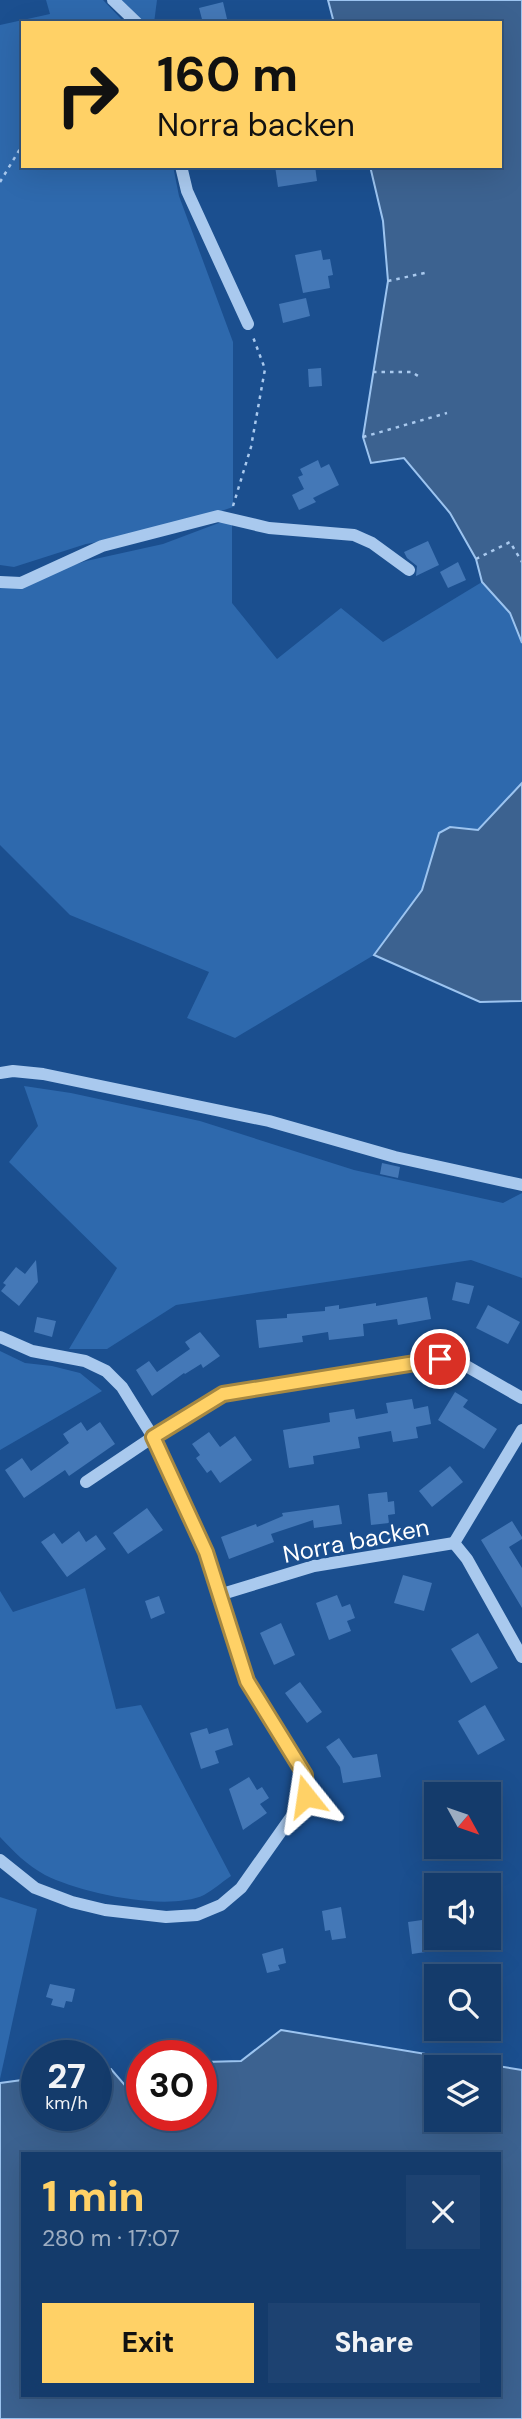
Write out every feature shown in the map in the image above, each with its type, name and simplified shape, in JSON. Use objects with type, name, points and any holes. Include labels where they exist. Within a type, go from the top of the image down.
[{"type":"street","points":[[113,0],[135,21]]},
{"type":"street","points":[[181,168],[187,191],[248,324]]},
{"type":"street","points":[[0,582],[21,583],[102,546],[218,516],[270,528],[354,535],[372,543],[409,570]]},
{"type":"street","points":[[0,1073],[13,1071],[43,1074],[269,1121],[395,1157],[522,1185]]},
{"type":"street","points":[[0,1337],[32,1351],[85,1362],[106,1371],[122,1387],[153,1437],[206,1552],[247,1681],[305,1775],[306,1796],[241,1888],[221,1905],[197,1914],[166,1917],[105,1910],[72,1902],[35,1888],[0,1860]]},
{"type":"street","points":[[86,1482],[223,1394],[440,1359],[461,1363],[522,1398]]},
{"type":"street","points":[[454,1543],[522,1430]]},
{"type":"street","name":"Norra backen","points":[[219,1595],[314,1566],[454,1543],[467,1559],[522,1657]]},
{"type":"path","points":[[0,182],[21,147]]},
{"type":"path","points":[[388,281],[429,272]]},
{"type":"path","points":[[233,507],[251,447],[265,369],[248,324]]},
{"type":"path","points":[[373,372],[412,372],[421,378]]},
{"type":"path","points":[[363,437],[447,413]]},
{"type":"path","points":[[476,559],[510,542],[522,562]]},
{"type":"shaded area","points":[[46,0],[103,0],[123,21],[21,21],[21,168],[173,168],[179,196],[233,342],[233,507],[165,530],[86,544],[14,567],[0,565],[0,25],[50,14]]},
{"type":"shaded area","points":[[119,0],[157,0],[154,21],[141,21]]},
{"type":"shaded area","points":[[328,0],[522,0],[522,643],[510,613],[482,582],[476,559],[450,513],[404,458],[371,463],[363,437],[388,281],[383,221],[370,168],[502,168],[502,21],[333,21]]},
{"type":"shaded area","points":[[232,518],[232,603],[277,659],[341,608],[383,642],[482,582],[510,613],[522,643],[522,783],[478,830],[450,827],[439,833],[422,890],[374,955],[235,1038],[187,1018],[209,972],[70,915],[0,845],[0,580],[21,582],[86,561],[163,544]]},
{"type":"shaded area","points":[[522,783],[522,1001],[480,1002],[374,955],[422,890],[439,833],[450,827],[478,830]]},
{"type":"shaded area","points":[[24,1086],[71,1093],[200,1121],[354,1170],[503,1203],[522,1193],[522,1278],[471,1260],[176,1305],[107,1349],[69,1349],[117,1268],[9,1162],[38,1126]]},
{"type":"shaded area","points":[[0,1351],[25,1363],[80,1373],[102,1391],[0,1450]]},
{"type":"shaded area","points":[[85,1588],[116,1709],[141,1705],[231,1876],[204,1895],[169,1902],[101,1894],[45,1875],[21,1858],[0,1837],[0,1591],[13,1612]]},
{"type":"shaded area","points":[[0,1897],[37,1909],[0,2079]]},
{"type":"shaded area","points":[[281,2030],[432,2055],[424,2055],[424,2132],[501,2132],[501,2067],[522,2070],[522,2419],[0,2419],[0,2083],[21,2080],[21,2131],[112,2131],[112,2070],[126,2086],[126,2131],[217,2131],[217,2062],[241,2061]]},
{"type":"building","points":[[223,2],[228,21],[202,21],[199,8]]},
{"type":"building","points":[[275,168],[315,168],[317,181],[278,187]]},
{"type":"building","points":[[321,250],[323,260],[330,259],[333,275],[328,276],[330,288],[303,293],[295,255]]},
{"type":"building","points":[[306,298],[310,316],[283,323],[279,304]]},
{"type":"building","points":[[321,368],[322,386],[309,387],[308,369]]},
{"type":"building","points":[[318,460],[321,468],[329,464],[339,485],[313,498],[316,502],[299,510],[292,495],[304,489],[298,477],[303,475],[300,469]]},
{"type":"building","points":[[428,541],[439,565],[416,576],[417,566],[404,552]]},
{"type":"building","points":[[458,562],[466,580],[448,588],[440,572]]},
{"type":"building","points":[[382,1163],[400,1167],[398,1178],[380,1174]]},
{"type":"building","points":[[36,1260],[38,1282],[19,1306],[1,1291],[6,1285],[3,1283],[16,1267],[25,1274]]},
{"type":"building","points":[[456,1282],[474,1286],[469,1304],[452,1300]]},
{"type":"building","points":[[427,1297],[431,1319],[398,1325],[397,1319],[363,1324],[364,1336],[329,1340],[328,1332],[302,1336],[303,1342],[259,1348],[256,1320],[287,1318],[287,1314],[325,1311],[325,1307],[339,1305],[339,1309],[376,1303],[376,1306]]},
{"type":"building","points":[[488,1305],[520,1322],[508,1344],[476,1328]]},
{"type":"building","points":[[37,1317],[56,1321],[52,1337],[34,1332]]},
{"type":"building","points":[[200,1332],[220,1356],[203,1368],[201,1364],[184,1373],[152,1396],[136,1370],[149,1361],[157,1372],[190,1349],[185,1342]]},
{"type":"building","points":[[455,1392],[468,1400],[463,1407],[497,1429],[484,1449],[438,1420]]},
{"type":"building","points":[[412,1399],[414,1409],[428,1406],[431,1424],[416,1427],[418,1438],[393,1442],[391,1431],[358,1437],[360,1448],[313,1456],[314,1464],[289,1468],[283,1430],[330,1422],[329,1413],[354,1409],[356,1419],[388,1413],[386,1403]]},
{"type":"building","points":[[81,1422],[87,1431],[100,1422],[115,1444],[69,1476],[65,1470],[24,1498],[5,1470],[22,1458],[31,1471],[69,1443],[63,1434]]},
{"type":"building","points":[[209,1432],[220,1447],[235,1436],[252,1460],[220,1483],[211,1470],[207,1473],[196,1458],[200,1455],[192,1444]]},
{"type":"building","points":[[450,1466],[463,1482],[432,1507],[419,1491]]},
{"type":"building","points":[[387,1492],[388,1502],[394,1501],[395,1514],[388,1515],[389,1523],[371,1525],[368,1494]]},
{"type":"building","points":[[339,1505],[342,1524],[314,1528],[313,1520],[271,1534],[274,1542],[229,1559],[221,1537],[256,1524],[257,1527],[283,1516],[282,1513]]},
{"type":"building","points":[[147,1508],[163,1530],[128,1554],[113,1533]]},
{"type":"building","points":[[512,1521],[522,1537],[509,1547],[522,1568],[522,1608],[481,1540]]},
{"type":"building","points":[[79,1531],[86,1542],[96,1535],[106,1549],[67,1577],[41,1542],[54,1533],[62,1544]]},
{"type":"building","points":[[403,1575],[432,1583],[424,1611],[394,1603]]},
{"type":"building","points":[[337,1595],[342,1607],[350,1604],[355,1618],[347,1621],[351,1631],[329,1640],[316,1603]]},
{"type":"building","points":[[159,1596],[165,1613],[151,1619],[145,1601]]},
{"type":"building","points":[[281,1623],[295,1655],[274,1665],[260,1633]]},
{"type":"building","points":[[478,1633],[498,1668],[471,1683],[451,1649]]},
{"type":"building","points":[[300,1682],[322,1712],[307,1723],[285,1693]]},
{"type":"building","points":[[485,1705],[505,1740],[478,1755],[458,1721]]},
{"type":"building","points":[[207,1728],[209,1734],[228,1728],[233,1745],[215,1751],[219,1763],[201,1769],[190,1733]]},
{"type":"building","points":[[339,1738],[353,1758],[377,1754],[381,1777],[343,1783],[340,1767],[326,1747]]},
{"type":"building","points":[[249,1777],[257,1790],[262,1787],[269,1798],[260,1804],[267,1813],[243,1830],[229,1789]]},
{"type":"building","points":[[341,1907],[346,1938],[332,1940],[330,1930],[325,1931],[322,1911]]},
{"type":"building","points":[[424,1920],[424,1950],[439,1950],[412,1954],[408,1922]]},
{"type":"building","points":[[283,1948],[286,1963],[278,1965],[280,1970],[267,1973],[262,1954]]},
{"type":"building","points":[[50,1984],[75,1989],[72,2002],[66,2001],[64,2008],[51,2005],[53,1999],[46,1997]]},
{"type":"route","points":[[306,1796],[305,1775],[247,1681],[206,1552],[153,1437],[223,1394],[440,1359]]}]
